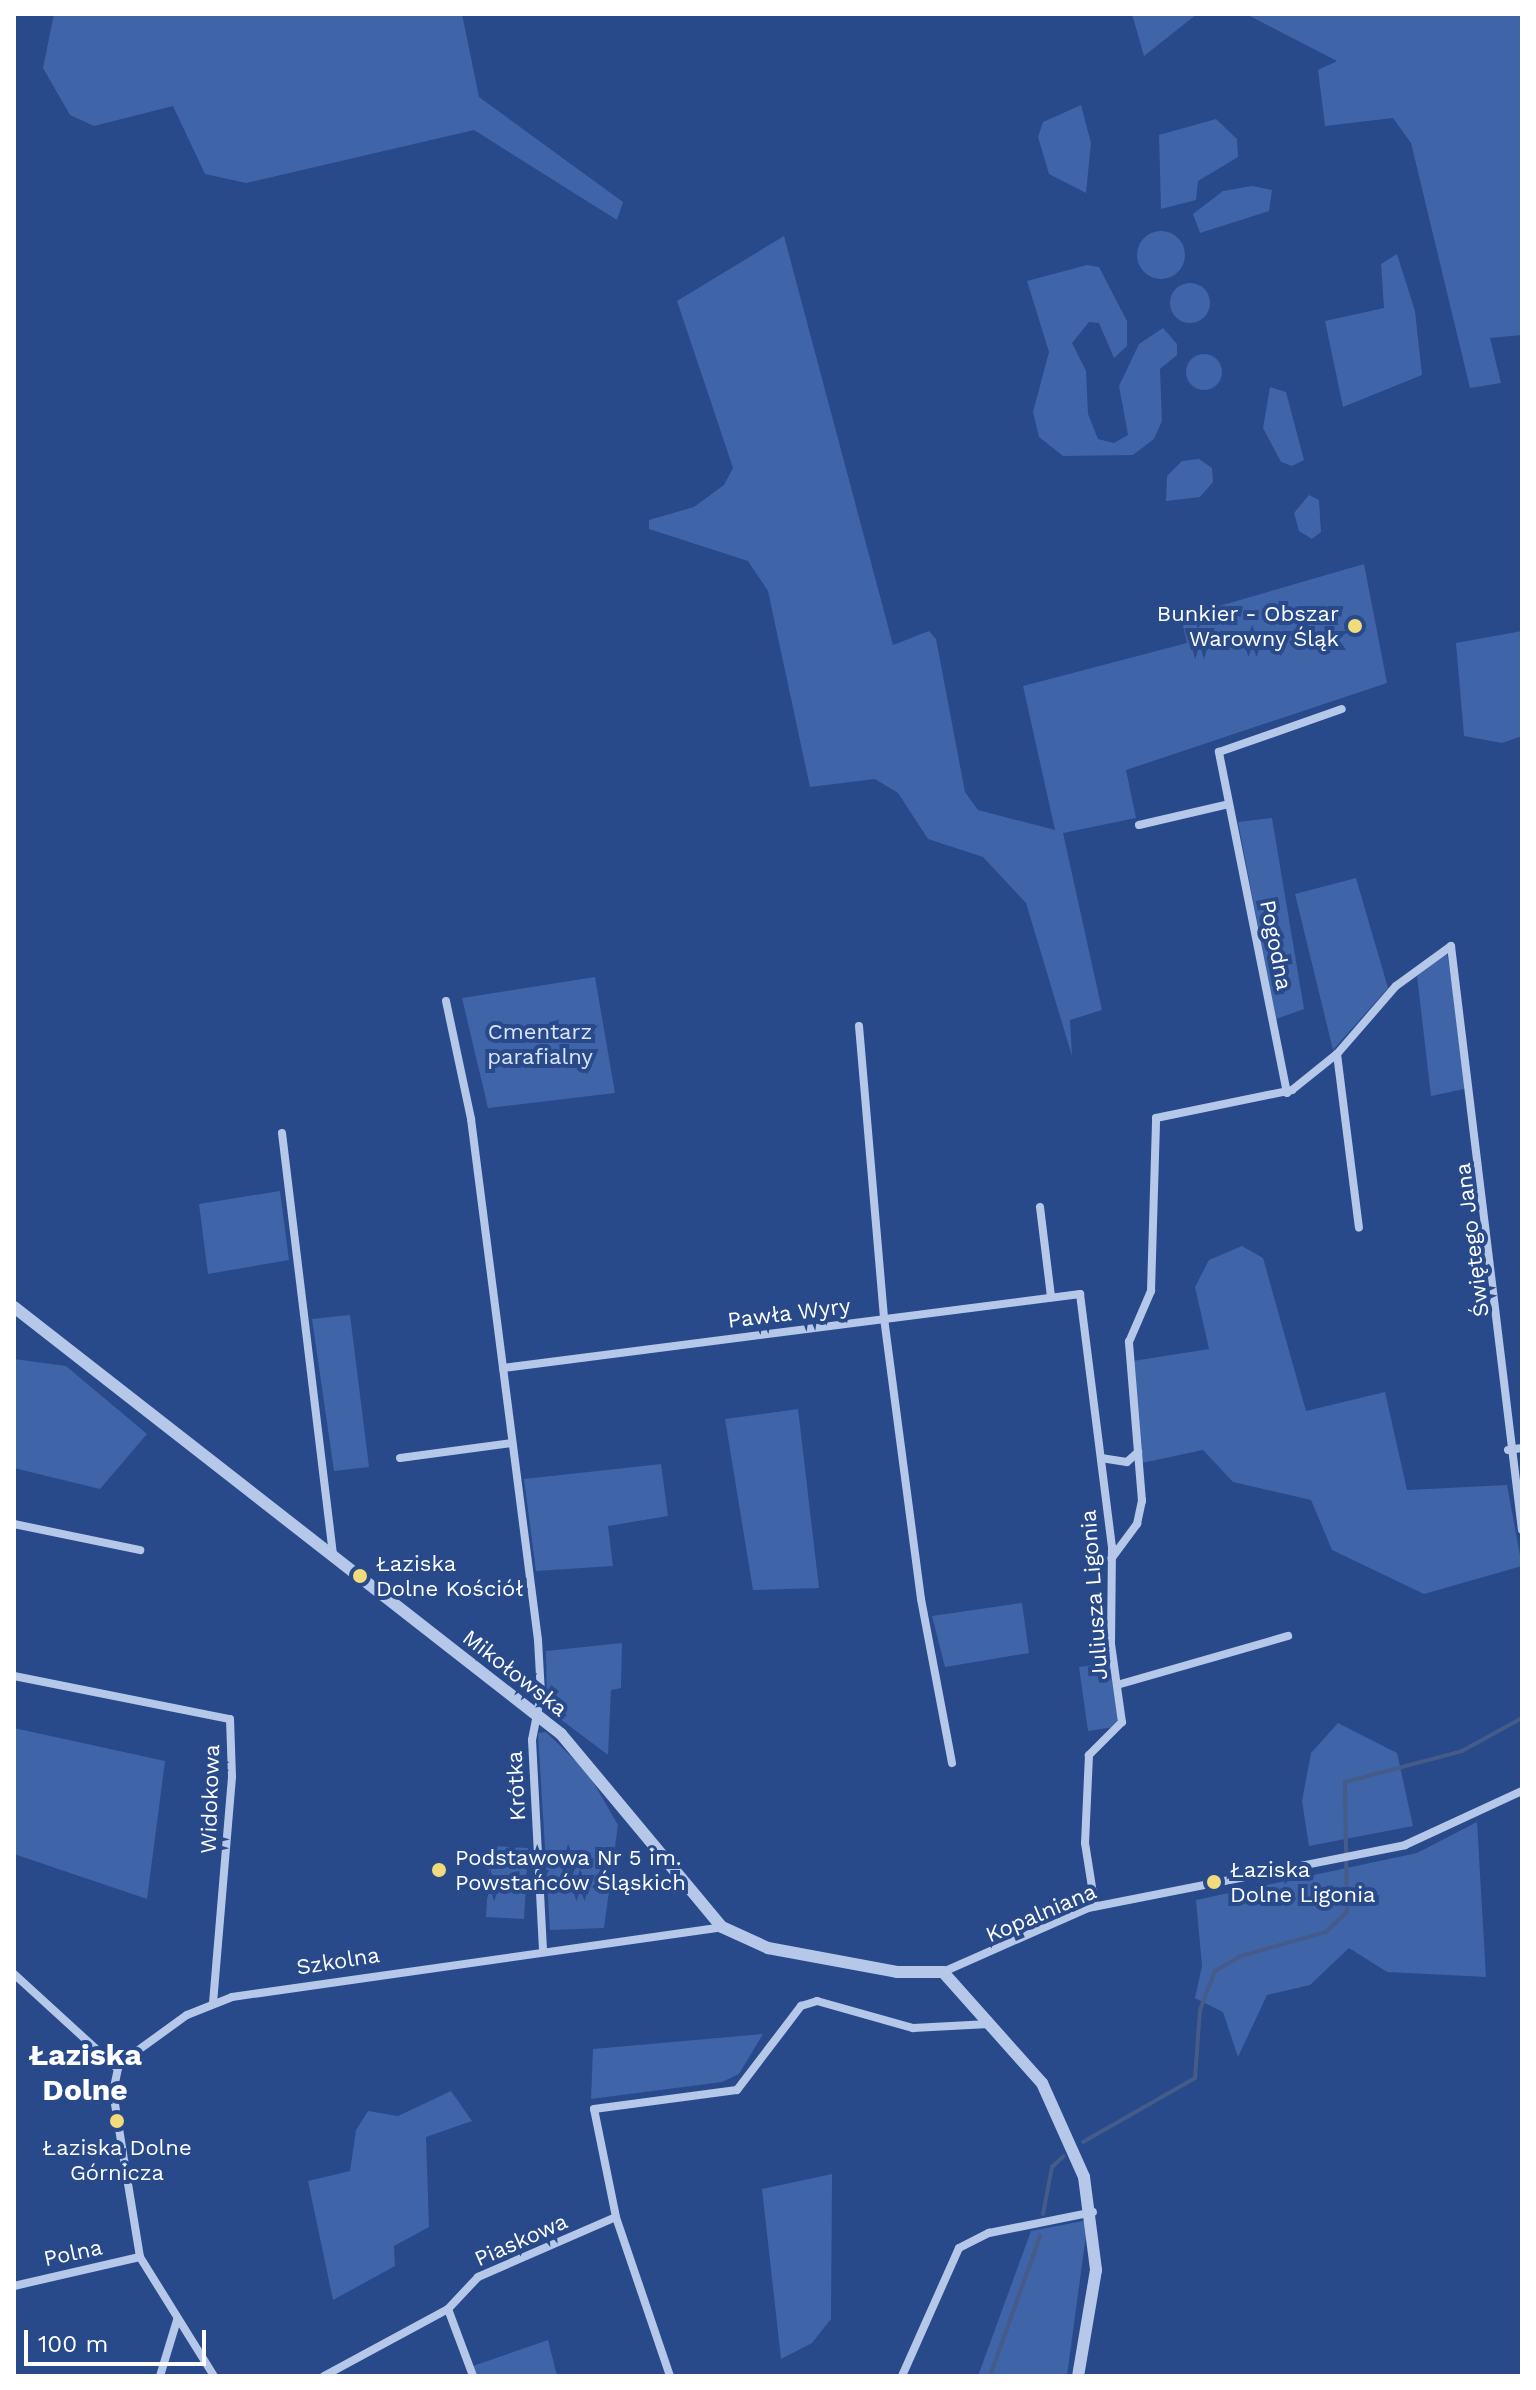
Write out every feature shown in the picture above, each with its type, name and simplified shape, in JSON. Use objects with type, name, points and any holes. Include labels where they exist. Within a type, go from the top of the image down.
[{"type":"street","name":"Pogodna","points":[[1287,1093],[1219,752],[1342,709]]},
{"type":"street","points":[[1139,825],[1229,804]]},
{"type":"street","name":"Świętego Jana","points":[[1337,1054],[1396,986],[1451,946],[1498,1294],[1508,1450],[1522,1530]]},
{"type":"street","name":"Krótka","points":[[446,1001],[471,1119],[538,1640],[543,1951]]},
{"type":"street","points":[[859,1026],[884,1318],[921,1599],[952,1763]]},
{"type":"street","points":[[1111,1559],[1123,1549],[1142,1501],[1129,1342],[1151,1291],[1155,1121],[1287,1093],[1337,1054]]},
{"type":"street","points":[[1337,1054],[1359,1228]]},
{"type":"street","points":[[282,1133],[333,1556]]},
{"type":"street","points":[[1040,1207],[1051,1297]]},
{"type":"street","name":"Pawła Wyry","points":[[503,1368],[1080,1294]]},
{"type":"street","name":"Juliusza Ligonia","points":[[1080,1294],[1111,1559],[1117,1685],[1122,1722],[1089,1755],[1085,1843],[1095,1906]]},
{"type":"street","name":"Mikołowska","points":[[14,1307],[537,1715],[593,1766],[722,1927],[768,1948],[912,1973],[943,1972]]},
{"type":"street","points":[[400,1458],[512,1443]]},
{"type":"street","points":[[1508,1450],[1522,1448]]},
{"type":"street","points":[[1101,1458],[1127,1462],[1138,1452]]},
{"type":"street","points":[[14,1524],[140,1550]]},
{"type":"street","points":[[1117,1685],[1288,1636]]},
{"type":"street","name":"Widokowa","points":[[14,1676],[230,1719],[232,1777],[213,2003]]},
{"type":"street","name":"Kopalniana","points":[[943,1972],[1095,1906],[1362,1854],[1430,1837],[1522,1791]]},
{"type":"street","name":"Szkolna","points":[[116,2067],[213,2003],[543,1951],[722,1927]]},
{"type":"street","points":[[943,1972],[1042,2083],[1094,2212],[1096,2270],[1078,2376]]},
{"type":"street","points":[[14,1974],[116,2067],[113,2092],[140,2257],[214,2376]]},
{"type":"street","points":[[670,2376],[616,2217],[594,2109],[737,2090],[801,2006],[817,2001],[913,2028],[989,2024]]},
{"type":"street","points":[[902,2376],[959,2248],[989,2233],[1094,2212]]},
{"type":"street","name":"Piaskowa","points":[[324,2376],[448,2309],[478,2277],[616,2217]]},
{"type":"street","name":"Polna","points":[[14,2286],[140,2257]]},
{"type":"street","points":[[448,2309],[473,2376]]},
{"type":"street","points":[[160,2376],[177,2320]]},
{"type":"green space","points":[[54,14],[462,14],[479,97],[623,202],[617,220],[474,130],[246,183],[205,174],[173,106],[94,126],[70,115],[43,68]]},
{"type":"green space","points":[[1132,14],[1197,14],[1144,56]]},
{"type":"green space","points":[[1246,14],[1522,14],[1522,335],[1490,338],[1501,383],[1470,388],[1411,143],[1393,118],[1325,126],[1318,70],[1337,61]]},
{"type":"green space","points":[[1081,105],[1091,143],[1086,193],[1049,174],[1038,137],[1043,122]]},
{"type":"green space","points":[[1216,119],[1237,139],[1238,157],[1198,181],[1196,200],[1161,209],[1159,135]]},
{"type":"green space","points":[[1252,186],[1272,190],[1269,211],[1200,233],[1193,214],[1223,191]]},
{"type":"green space","points":[[1161,231],[1178,238],[1185,255],[1178,272],[1161,279],[1144,272],[1137,255],[1144,238]]},
{"type":"green space","points":[[784,236],[893,645],[929,631],[936,639],[965,792],[978,810],[1055,830],[1023,686],[1187,643],[1181,617],[1364,564],[1387,683],[1126,770],[1136,818],[1063,833],[1102,1010],[1070,1020],[1072,1056],[1026,903],[983,857],[928,839],[898,793],[875,779],[810,787],[768,591],[748,561],[649,529],[649,520],[694,507],[724,485],[733,468],[677,301]]},
{"type":"green space","points":[[1397,254],[1415,311],[1422,375],[1343,407],[1325,321],[1384,308],[1381,264]]},
{"type":"green space","points":[[1087,265],[1099,267],[1127,321],[1127,346],[1114,358],[1099,323],[1089,322],[1072,343],[1086,371],[1088,414],[1098,439],[1114,443],[1128,435],[1119,386],[1139,344],[1163,328],[1177,344],[1177,355],[1160,369],[1162,421],[1154,439],[1133,455],[1063,456],[1039,437],[1033,412],[1049,352],[1027,281]]},
{"type":"green space","points":[[1190,283],[1204,289],[1210,303],[1204,317],[1190,323],[1176,317],[1170,303],[1176,289]]},
{"type":"green space","points":[[1204,354],[1217,359],[1222,372],[1217,385],[1204,390],[1191,385],[1186,372],[1191,359]]},
{"type":"green space","points":[[1270,387],[1286,392],[1304,460],[1292,466],[1281,462],[1263,428]]},
{"type":"green space","points":[[1199,459],[1212,468],[1213,482],[1200,497],[1166,501],[1167,476],[1182,461]]},
{"type":"green space","points":[[1309,495],[1319,500],[1321,532],[1312,539],[1299,531],[1294,513]]},
{"type":"green space","points":[[1522,631],[1522,736],[1502,743],[1464,736],[1456,643]]},
{"type":"green space","points":[[1272,818],[1304,1009],[1276,1019],[1238,822]]},
{"type":"green space","points":[[1356,878],[1388,988],[1333,1050],[1295,894]]},
{"type":"green space","points":[[1447,953],[1469,1088],[1431,1096],[1417,976]]},
{"type":"green space","name":"Cmentarz parafialny","points":[[595,977],[615,1093],[488,1108],[462,998]]},
{"type":"green space","points":[[280,1191],[289,1260],[208,1274],[199,1204]]},
{"type":"green space","points":[[1242,1246],[1263,1258],[1306,1411],[1385,1392],[1407,1490],[1507,1485],[1522,1566],[1424,1594],[1332,1550],[1311,1500],[1233,1482],[1203,1450],[1142,1463],[1133,1361],[1209,1349],[1195,1287],[1209,1260]]},
{"type":"green space","points":[[350,1315],[369,1467],[334,1471],[312,1319]]},
{"type":"green space","points":[[14,1359],[66,1366],[147,1434],[100,1489],[14,1468]]},
{"type":"green space","points":[[798,1409],[819,1588],[753,1590],[725,1419]]},
{"type":"green space","points":[[661,1464],[668,1516],[608,1526],[613,1566],[536,1571],[524,1479]]},
{"type":"green space","points":[[1022,1603],[1029,1653],[945,1667],[932,1616]]},
{"type":"green space","points":[[622,1643],[621,1688],[611,1690],[608,1755],[547,1709],[546,1651]]},
{"type":"green space","points":[[1109,1663],[1118,1718],[1115,1727],[1088,1731],[1079,1667]]},
{"type":"green space","points":[[1338,1723],[1397,1753],[1413,1826],[1309,1846],[1302,1801],[1311,1753]]},
{"type":"green space","points":[[14,1728],[165,1761],[147,1899],[14,1854]]},
{"type":"green space","points":[[546,1732],[588,1773],[618,1825],[604,1928],[550,1930],[538,1733]]},
{"type":"green space","points":[[1477,1822],[1486,1977],[1387,1972],[1349,1948],[1310,1985],[1267,1995],[1238,2057],[1223,2012],[1195,1998],[1202,1966],[1196,1900],[1417,1853]]},
{"type":"green space","points":[[490,1846],[528,1848],[524,1919],[486,1917]]},
{"type":"green space","points":[[763,2034],[739,2074],[722,2082],[591,2099],[593,2049]]},
{"type":"green space","points":[[451,2091],[472,2121],[426,2137],[429,2227],[394,2246],[395,2266],[333,2300],[308,2181],[350,2171],[356,2130],[368,2111],[398,2116]]},
{"type":"green space","points":[[832,2174],[831,2319],[812,2343],[781,2359],[762,2189]]},
{"type":"green space","points":[[1088,2220],[1067,2376],[978,2376],[1031,2231]]},
{"type":"green space","points":[[548,2340],[557,2376],[477,2376],[473,2366]]},
{"type":"waterway","points":[[1083,2142],[1195,2078],[1200,2010],[1215,1971],[1241,1956],[1326,1932],[1347,1912],[1345,1782],[1462,1751],[1522,1718]]},
{"type":"waterway","points":[[1043,2214],[1052,2167],[1064,2156]]},
{"type":"waterway","points":[[990,2376],[1040,2236]]},
{"type":"place","name":"Bunkier - Obszar Warowny Śląk","points":[[1355,626]]},
{"type":"place","name":"Łaziska Dolne Kościół","points":[[360,1576]]},
{"type":"place","name":"Podstawowa Nr 5 im. Powstańców Śląskich","points":[[439,1870]]},
{"type":"place","name":"Łaziska Dolne Ligonia","points":[[1214,1882]]},
{"type":"place","name":"Łaziska Dolne Górnicza","points":[[117,2121]]},
{"type":"district","name":"Łaziska Dolne","points":[[85,2072]]}]
